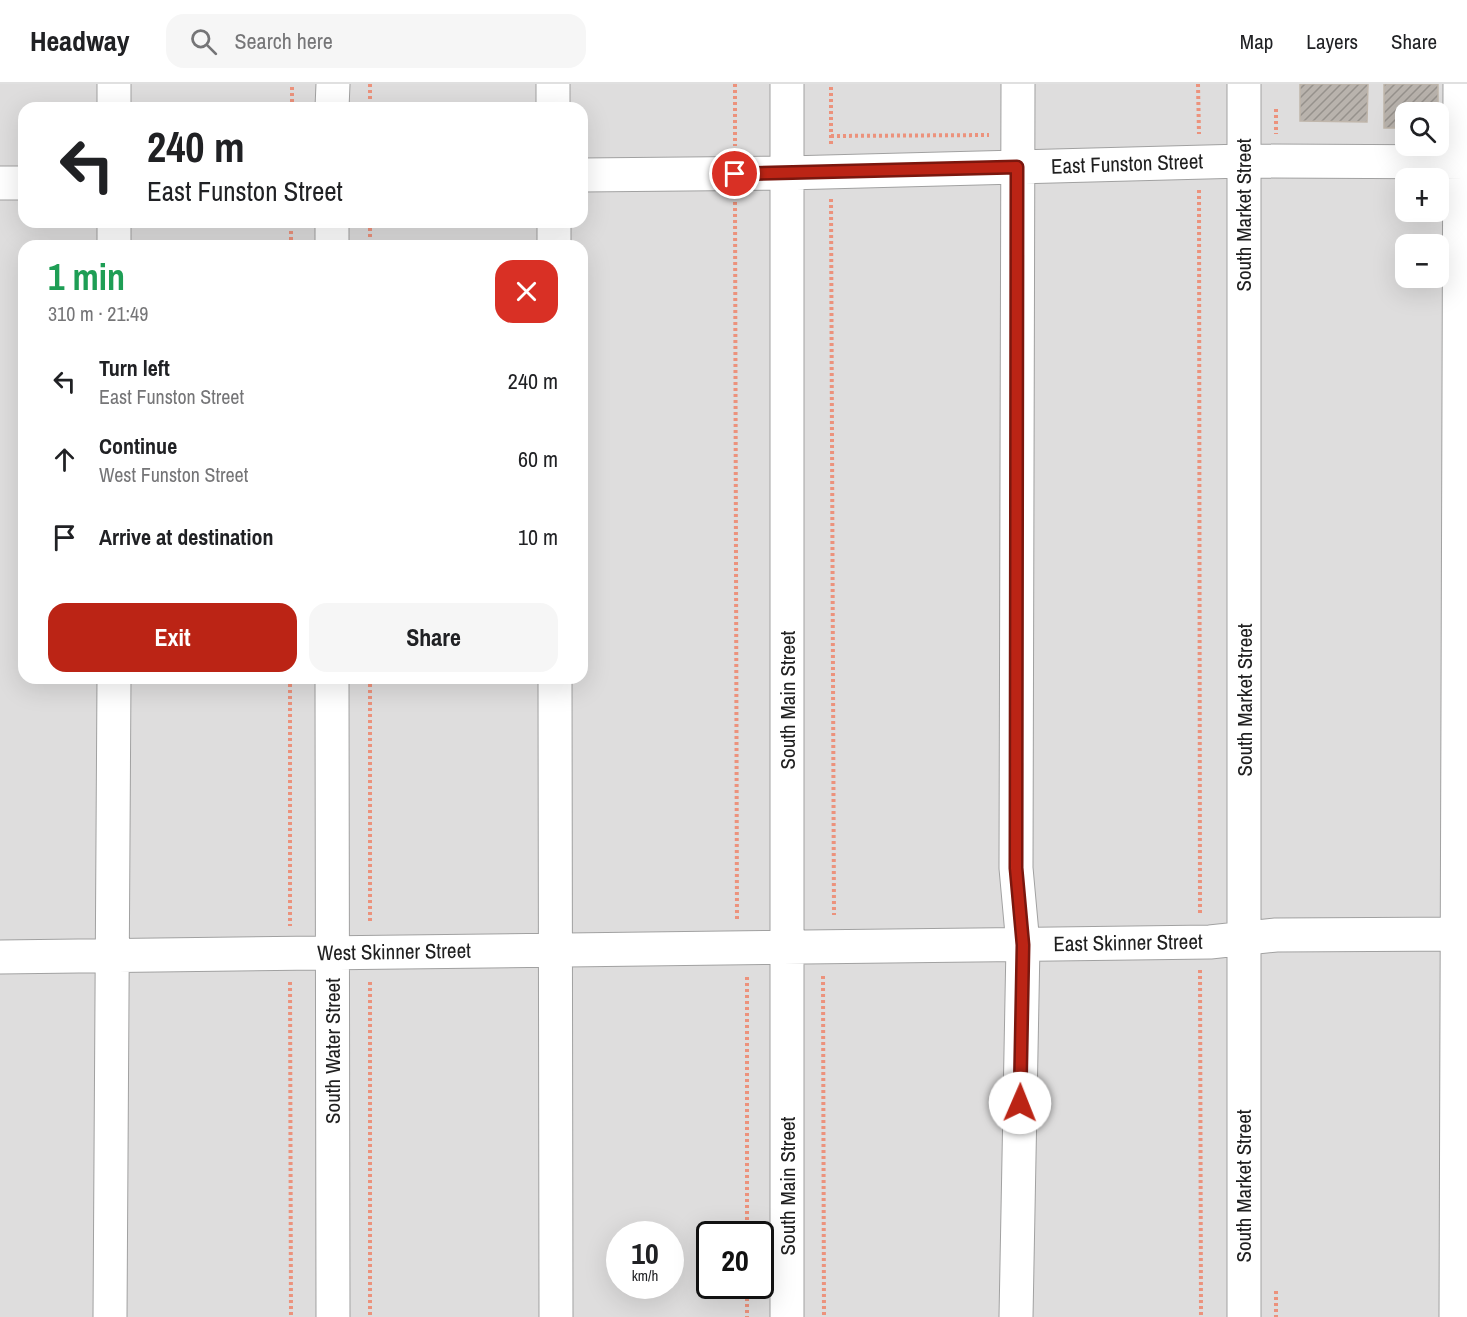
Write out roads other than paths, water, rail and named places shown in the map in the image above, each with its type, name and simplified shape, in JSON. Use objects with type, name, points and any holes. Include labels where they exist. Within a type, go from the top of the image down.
[{"type":"street","points":[[114,84],[114,102]]},
{"type":"street","points":[[332,102],[333,84]]},
{"type":"street","points":[[553,84],[553,102]]},
{"type":"street","name":"South Main Street","points":[[787,84],[787,1317]]},
{"type":"street","points":[[1016,1317],[1023,945],[1016,868],[1018,84]]},
{"type":"street","name":"South Market Street","points":[[1244,84],[1244,1317]]},
{"type":"street","points":[[1456,1317],[1462,934],[1463,162],[1460,84]]},
{"type":"street","name":"East Funston Street","points":[[588,176],[1244,161],[1463,162]]},
{"type":"street","points":[[0,183],[18,183]]},
{"type":"street","points":[[110,1317],[114,684]]},
{"type":"street","name":"South Water Street","points":[[332,684],[333,1317]]},
{"type":"street","points":[[555,684],[556,1317]]},
{"type":"street","name":"East Skinner Street","points":[[788,948],[1200,942],[1276,935],[1462,934]]},
{"type":"street","name":"West Skinner Street","points":[[0,957],[555,950],[742,959],[788,948]]}]
